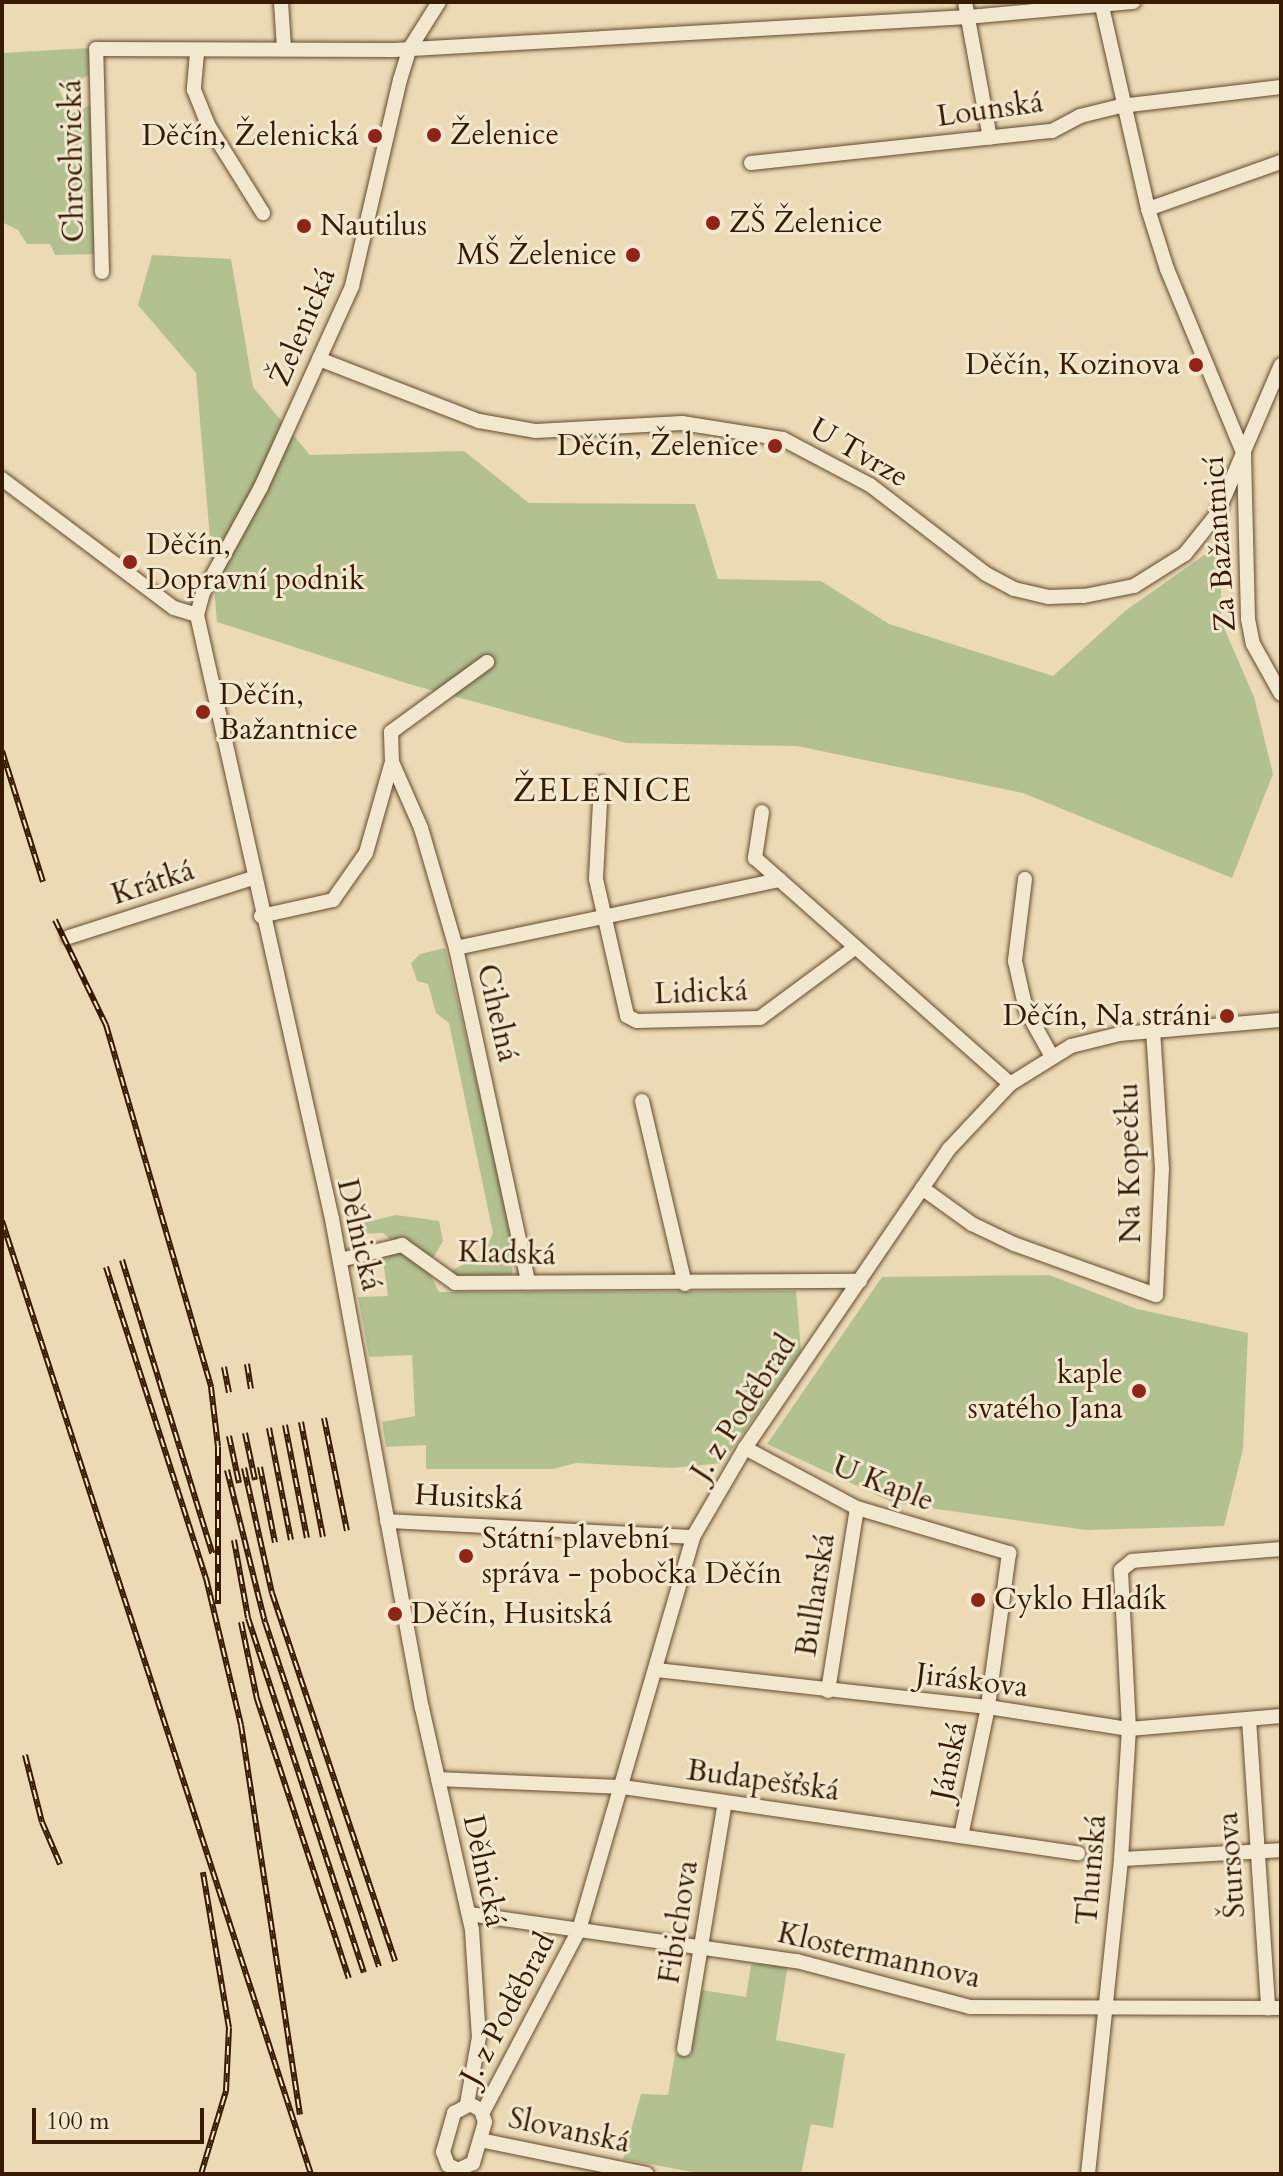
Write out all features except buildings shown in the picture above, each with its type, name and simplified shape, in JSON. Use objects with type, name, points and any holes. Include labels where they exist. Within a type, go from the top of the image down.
[{"type":"street","points":[[281,2],[284,48]]},
{"type":"street","name":"Želenická","points":[[197,615],[203,593],[261,487],[352,286],[410,48],[439,2]]},
{"type":"street","points":[[263,213],[208,125],[194,90],[197,53],[284,48],[410,48],[966,10],[1133,2]]},
{"type":"street","name":"Za Bažantnicí","points":[[1102,4],[1121,106],[1148,209],[1167,269],[1244,455],[1248,619],[1253,644],[1281,694]]},
{"type":"street","points":[[966,10],[990,138]]},
{"type":"street","name":"Chrochvická","points":[[102,272],[96,49],[197,53]]},
{"type":"street","name":"Lounská","points":[[751,163],[1052,131],[1080,116],[1121,106],[1281,87]]},
{"type":"street","points":[[1148,209],[1281,162]]},
{"type":"street","name":"U Tvrze","points":[[319,359],[479,421],[536,431],[682,423],[783,439],[838,463],[986,574],[1014,589],[1049,597],[1084,596],[1134,586],[1185,554],[1217,514],[1281,365]]},
{"type":"street","points":[[2,479],[174,608],[197,615]]},
{"type":"street","name":"Dělnická","points":[[197,615],[261,916],[340,1260],[387,1521],[438,1779],[469,1914],[479,2025],[467,2104]]},
{"type":"street","points":[[261,916],[333,900],[366,853],[392,762],[391,732],[487,662]]},
{"type":"street","name":"Cihelná","points":[[392,762],[421,828],[456,948],[528,1282]]},
{"type":"street","points":[[601,783],[594,845],[603,917]]},
{"type":"street","points":[[762,812],[755,858],[1010,1084]]},
{"type":"street","name":"Krátká","points":[[69,937],[253,878]]},
{"type":"street","points":[[1025,879],[1015,961],[1026,1010],[1051,1055]]},
{"type":"street","points":[[456,948],[780,880]]},
{"type":"street","name":"Lidická","points":[[603,917],[627,1016],[637,1021],[760,1018],[856,947]]},
{"type":"street","name":"J. z Poděbrad","points":[[483,2112],[579,1930],[657,1670],[693,1537],[745,1448],[949,1149],[1010,1084],[1051,1055],[1092,1039],[1153,1030],[1281,1020]]},
{"type":"street","name":"Na Kopečku","points":[[922,1188],[972,1224],[1014,1244],[1156,1295],[1162,1169],[1153,1030]]},
{"type":"street","points":[[642,1101],[685,1284]]},
{"type":"street","name":"Kladská","points":[[340,1260],[402,1245],[455,1283],[860,1281]]},
{"type":"street","name":"U Kaple","points":[[745,1448],[857,1508],[1009,1553]]},
{"type":"street","name":"Bulharská","points":[[828,1691],[857,1508]]},
{"type":"street","name":"Husitská","points":[[387,1521],[693,1537]]},
{"type":"street","name":"Thunská","points":[[1088,2174],[1121,1859],[1129,1729],[1121,1570],[1132,1561],[1281,1549]]},
{"type":"street","name":"Jánská","points":[[961,1836],[988,1707],[1009,1553]]},
{"type":"street","name":"Jiráskova","points":[[657,1670],[988,1707],[1129,1729],[1281,1716]]},
{"type":"street","name":"Štursova","points":[[1249,1719],[1257,1852],[1275,2008]]},
{"type":"street","name":"Budapešťská","points":[[438,1779],[623,1787],[1078,1853]]},
{"type":"street","name":"Fibichova","points":[[684,2049],[725,1802]]},
{"type":"street","points":[[1121,1859],[1281,1850]]},
{"type":"street","name":"Klostermannova","points":[[469,1914],[797,1961],[970,2007],[1275,2008]]},
{"type":"street","points":[[467,2104],[483,2112],[480,2140],[471,2170],[445,2170],[443,2152],[453,2116],[467,2104]]},
{"type":"street","name":"Slovanská","points":[[480,2140],[647,2174]]},
{"type":"green space","points":[[89,48],[89,75],[59,90],[71,114],[90,105],[94,254],[55,255],[50,244],[27,244],[18,230],[2,222],[2,53]]},
{"type":"green space","points":[[152,255],[231,259],[253,387],[310,455],[464,451],[529,503],[695,504],[718,579],[821,581],[889,624],[1053,676],[1125,611],[1221,543],[1221,621],[1254,697],[1273,774],[1232,878],[1023,793],[797,746],[626,743],[409,684],[217,622],[196,373],[138,305]]},
{"type":"green space","points":[[445,948],[514,1242],[512,1277],[450,1278],[449,1272],[484,1254],[493,1233],[449,1023],[436,1013],[428,984],[417,981],[411,963],[420,954]]},
{"type":"green space","points":[[396,1215],[439,1221],[443,1241],[433,1258],[404,1237],[392,1241],[383,1233],[356,1234],[363,1223]]},
{"type":"green space","points":[[410,1252],[426,1265],[439,1292],[796,1291],[801,1351],[722,1463],[672,1468],[576,1463],[553,1469],[426,1469],[426,1445],[386,1447],[382,1422],[415,1416],[412,1355],[369,1357],[358,1297],[388,1296],[382,1253]]},
{"type":"green space","points":[[1049,1275],[1137,1309],[1248,1333],[1243,1449],[1224,1526],[1086,1530],[894,1503],[767,1444],[882,1277]]},
{"type":"green space","points":[[773,1962],[788,1964],[776,2040],[845,2054],[833,2128],[811,2124],[801,2174],[703,2174],[623,2159],[641,2094],[668,2095],[675,2054],[691,2055],[702,1990],[746,1997],[751,1965]]},
{"type":"railway","points":[[2,751],[43,882]]},
{"type":"railway","points":[[55,920],[106,1025],[211,1387],[218,1447],[218,1604]]},
{"type":"railway","points":[[2,1221],[311,2174]]},
{"type":"railway","points":[[122,1260],[212,1553]]},
{"type":"railway","points":[[106,1267],[206,1578],[241,1725],[300,2115]]},
{"type":"railway","points":[[247,1364],[251,1389]]},
{"type":"railway","points":[[224,1367],[229,1393]]},
{"type":"railway","points":[[324,1418],[347,1531]]},
{"type":"railway","points":[[301,1422],[323,1537]]},
{"type":"railway","points":[[285,1425],[307,1538]]},
{"type":"railway","points":[[269,1428],[291,1540]]},
{"type":"railway","points":[[245,1433],[255,1480]]},
{"type":"railway","points":[[229,1436],[239,1483]]},
{"type":"railway","points":[[260,1467],[275,1543]]},
{"type":"railway","points":[[244,1468],[272,1593],[395,1961]]},
{"type":"railway","points":[[227,1470],[265,1622],[379,1967]]},
{"type":"railway","points":[[234,1540],[248,1618],[364,1972]]},
{"type":"railway","points":[[241,1622],[257,1699],[349,1978]]},
{"type":"railway","points":[[25,1755],[42,1822],[60,1864]]},
{"type":"railway","points":[[201,2174],[226,2091],[229,2028],[203,1872]]},
{"type":"place","name":"Želenice","points":[[434,135]]},
{"type":"place","name":"Děčín, Želenická","points":[[375,136]]},
{"type":"place","name":"ZŠ Želenice","points":[[713,223]]},
{"type":"place","name":"Nautilus","points":[[304,226]]},
{"type":"place","name":"MŠ Želenice","points":[[633,255]]},
{"type":"place","name":"Děčín, Kozinova","points":[[1196,365]]},
{"type":"place","name":"Děčín, Želenice","points":[[775,446]]},
{"type":"place","name":"Děčín, Dopravní podnik","points":[[130,562]]},
{"type":"place","name":"Děčín, Bažantnice","points":[[203,712]]},
{"type":"place","name":"Děčín, Na stráni","points":[[1227,1016]]},
{"type":"place","name":"kaple svatého Jana","points":[[1139,1391]]},
{"type":"place","name":"Státní plavební správa - pobočka Děčín","points":[[466,1556]]},
{"type":"place","name":"Cyklo Hladík","points":[[978,1600]]},
{"type":"place","name":"Děčín, Husitská","points":[[395,1614]]},
{"type":"district","name":"ŽELENICE","points":[[603,791]]}]
